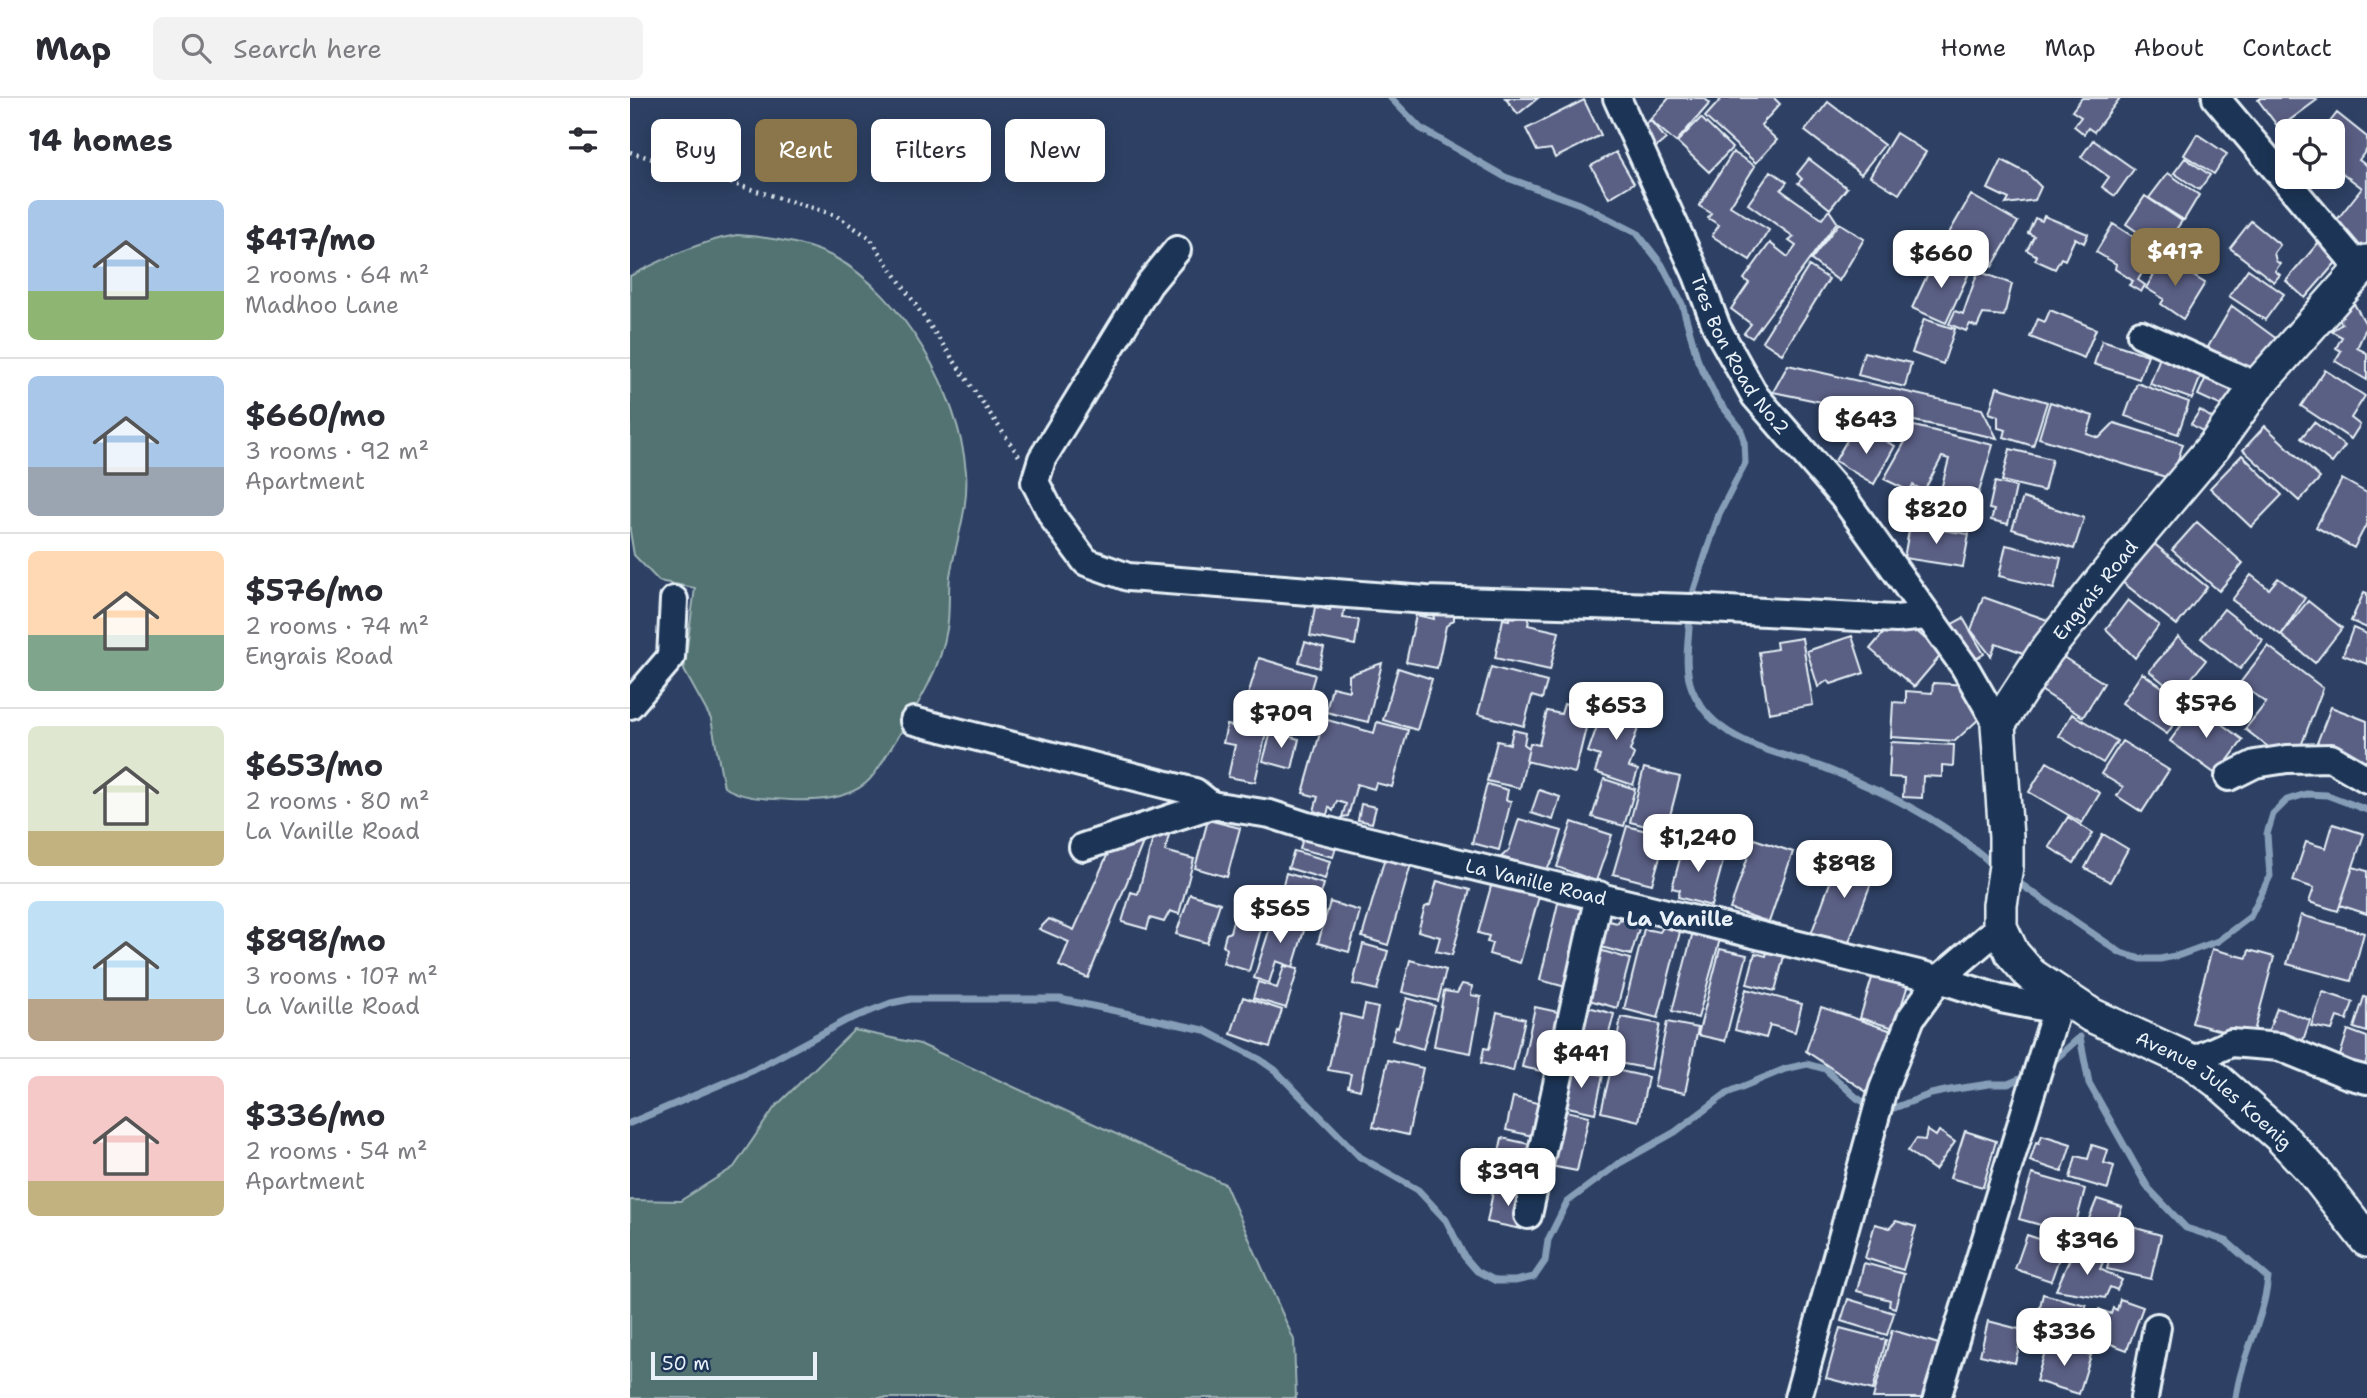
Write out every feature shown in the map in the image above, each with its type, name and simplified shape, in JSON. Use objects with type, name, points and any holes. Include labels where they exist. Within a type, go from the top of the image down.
[{"type":"street","name":"Tres Bon Road No.2","points":[[1617,98],[1697,275],[1717,328],[1755,396],[1843,497],[1964,666],[1998,724]]},
{"type":"street","points":[[2216,98],[2364,266]]},
{"type":"street","points":[[1177,250],[1149,284],[1049,447],[1035,482],[1054,519],[1086,562],[1128,577],[1426,600],[1704,609],[1896,619],[1927,616]]},
{"type":"street","name":"Engrais Road","points":[[1998,724],[2046,652],[2119,559],[2215,445],[2257,386],[2364,266]]},
{"type":"street","points":[[2141,334],[2257,386]]},
{"type":"street","points":[[630,705],[671,657],[674,600]]},
{"type":"street","name":"La Vanille Road","points":[[914,722],[1195,792],[1211,805]]},
{"type":"street","points":[[1798,1398],[1884,1088],[1911,1018],[1939,979],[2000,916],[2006,866],[1998,724]]},
{"type":"street","points":[[2229,777],[2255,764],[2287,759],[2331,758],[2367,779]]},
{"type":"street","name":"La Vanille Road","points":[[1083,847],[1211,805],[1270,814],[1307,826],[1939,979],[2001,999],[2042,1007],[2061,995]]},
{"type":"street","points":[[1528,1215],[1599,895]]},
{"type":"street","name":"Avenue Jules Koenig","points":[[2000,916],[2012,953],[2031,975],[2091,1015],[2191,1061],[2219,1082],[2280,1136],[2328,1189],[2367,1240]]},
{"type":"street","points":[[1937,1398],[2061,995]]},
{"type":"street","points":[[2191,1061],[2231,1043],[2280,1047],[2367,1080]]},
{"type":"street","points":[[2144,1398],[2157,1327]]},
{"type":"path","points":[[630,152],[835,215],[870,238],[1035,482]]},
{"type":"green space","points":[[737,235],[787,241],[823,252],[859,274],[883,295],[905,321],[940,380],[953,411],[966,472],[966,499],[950,576],[947,629],[932,676],[880,767],[866,783],[849,793],[820,800],[756,798],[724,787],[711,719],[684,670],[695,588],[659,581],[634,555],[630,531],[630,276],[696,246]]},
{"type":"green space","points":[[854,1030],[920,1044],[1225,1184],[1294,1340],[1296,1398],[630,1398],[630,1200],[680,1201],[734,1167],[775,1107]]},
{"type":"building","points":[[1505,98],[1538,98],[1518,114]]},
{"type":"building","points":[[1669,98],[1704,98],[1710,103],[1676,142],[1650,120]]},
{"type":"building","points":[[1722,98],[1774,98],[1780,104],[1761,125],[1777,140],[1756,163],[1705,117]]},
{"type":"building","points":[[2082,98],[2120,98],[2094,132],[2088,128],[2084,134],[2074,126],[2081,117],[2072,111]]},
{"type":"building","points":[[1584,100],[1601,135],[1555,158],[1551,149],[1537,151],[1526,129]]},
{"type":"building","points":[[2258,100],[2317,100],[2291,119],[2275,119],[2275,123]]},
{"type":"building","points":[[1828,102],[1884,145],[1861,174],[1805,131]]},
{"type":"building","points":[[2337,113],[2344,119],[2332,119]]},
{"type":"building","points":[[1701,118],[1732,148],[1709,172],[1677,142]]},
{"type":"building","points":[[2345,119],[2367,137],[2367,149],[2359,160],[2367,166],[2365,251],[2332,226],[2362,188],[2345,175]]},
{"type":"building","points":[[1650,120],[1666,139],[1654,149],[1638,130]]},
{"type":"building","points":[[1896,133],[1926,152],[1899,194],[1870,176]]},
{"type":"building","points":[[2197,134],[2227,154],[2214,174],[2184,155]]},
{"type":"building","points":[[2093,140],[2134,169],[2115,196],[2102,187],[2109,177],[2081,157]]},
{"type":"building","points":[[1616,152],[1634,183],[1609,198],[1591,166]]},
{"type":"building","points":[[1733,152],[1755,166],[1730,206],[1769,230],[1750,260],[1712,236],[1719,225],[1708,218],[1711,213],[1699,206]]},
{"type":"building","points":[[2185,158],[2210,175],[2199,190],[2174,173]]},
{"type":"building","points":[[1809,159],[1847,188],[1830,209],[1798,183],[1802,179],[1797,174]]},
{"type":"building","points":[[2002,160],[2027,173],[2041,187],[2035,200],[2006,204],[2009,199],[1988,189]]},
{"type":"building","points":[[1771,171],[1787,182],[1781,190],[1822,219],[1829,210],[1837,222],[1752,338],[1744,333],[1751,324],[1731,309],[1749,283],[1744,279],[1770,243],[1788,257],[1796,246],[1789,241],[1794,237],[1748,204]]},
{"type":"building","points":[[2168,173],[2199,195],[2184,220],[2149,198]]},
{"type":"building","points":[[1971,195],[2018,222],[1992,267],[1945,240]]},
{"type":"building","points":[[2145,196],[2182,221],[2162,249],[2126,224]]},
{"type":"building","points":[[2044,216],[2088,234],[2084,243],[2075,238],[2065,260],[2061,258],[2055,269],[2035,260],[2037,256],[2027,250],[2034,236],[2028,233],[2035,218],[2042,221]]},
{"type":"building","points":[[2251,221],[2280,245],[2274,253],[2280,264],[2275,271],[2280,275],[2274,282],[2230,248]]},
{"type":"building","points":[[1839,223],[1864,239],[1839,281],[1811,260]]},
{"type":"building","points":[[2113,224],[2148,246],[2146,250],[2153,254],[2138,280],[2145,285],[2141,292],[2129,285],[2133,281],[2115,269],[2116,264],[2096,252]]},
{"type":"building","points":[[2319,242],[2339,259],[2305,298],[2286,281]]},
{"type":"building","points":[[1936,256],[1970,271],[1946,323],[1912,308]]},
{"type":"building","points":[[2164,258],[2205,283],[2183,319],[2161,304],[2164,299],[2146,288]]},
{"type":"building","points":[[1809,266],[1829,279],[1782,354],[1762,341]]},
{"type":"building","points":[[2248,269],[2284,294],[2265,320],[2229,296]]},
{"type":"building","points":[[1978,271],[2012,284],[2004,316],[1983,314],[1977,327],[1970,324],[1966,331],[1949,324],[1955,311],[1963,314]]},
{"type":"building","points":[[2353,302],[2367,326],[2357,348],[2367,353],[2367,380],[2335,361],[2341,351],[2336,348],[2342,337],[2331,331],[2342,324],[2335,313]]},
{"type":"building","points":[[2232,306],[2281,342],[2253,369],[2245,373],[2208,347]]},
{"type":"building","points":[[2050,310],[2096,329],[2084,358],[2030,337],[2038,319],[2045,322]]},
{"type":"building","points":[[1924,319],[1955,329],[1943,364],[1912,353]]},
{"type":"building","points":[[2102,340],[2148,355],[2139,379],[2094,364]]},
{"type":"building","points":[[1864,352],[1911,363],[1905,387],[1858,375]]},
{"type":"building","points":[[2160,357],[2202,373],[2192,399],[2150,384]]},
{"type":"building","points":[[1788,365],[1982,409],[1997,438],[1773,392]]},
{"type":"building","points":[[2325,370],[2365,396],[2351,418],[2360,425],[2351,439],[2301,406]]},
{"type":"building","points":[[2207,375],[2235,387],[2226,408],[2198,395]]},
{"type":"building","points":[[2137,383],[2189,402],[2178,434],[2125,416]]},
{"type":"building","points":[[1997,387],[2047,402],[2033,446],[2004,437],[2006,430],[1998,428],[1998,416],[1989,413]]},
{"type":"building","points":[[2050,402],[2093,416],[2087,434],[2099,438],[2114,423],[2183,444],[2172,479],[2039,438]]},
{"type":"building","points":[[2200,410],[2216,421],[2207,434],[2191,424]]},
{"type":"building","points":[[2314,422],[2345,446],[2332,463],[2301,438]]},
{"type":"building","points":[[1914,426],[1993,445],[1979,492],[1962,489],[1954,517],[1935,512],[1949,459],[1942,457],[1924,491],[1913,485],[1909,491],[1884,479]]},
{"type":"building","points":[[2265,426],[2320,478],[2299,501],[2243,450]]},
{"type":"building","points":[[1869,432],[1895,446],[1874,484],[1835,461],[1850,435],[1863,443]]},
{"type":"building","points":[[2010,449],[2052,459],[2044,491],[2002,481]]},
{"type":"building","points":[[2242,455],[2282,495],[2251,527],[2210,488]]},
{"type":"building","points":[[2342,479],[2367,493],[2367,523],[2354,548],[2316,527]]},
{"type":"building","points":[[1995,482],[2016,487],[2008,524],[1991,520],[1994,510],[1989,509]]},
{"type":"building","points":[[1928,489],[1937,493],[1928,522],[1904,518],[1918,498],[1922,501]]},
{"type":"building","points":[[2023,498],[2084,518],[2074,549],[2012,529]]},
{"type":"building","points":[[2197,522],[2243,563],[2219,591],[2172,550]]},
{"type":"building","points":[[1910,525],[1969,534],[1963,567],[1904,558]]},
{"type":"building","points":[[2152,542],[2207,587],[2177,625],[2121,581]]},
{"type":"building","points":[[2006,545],[2061,558],[2054,589],[1999,576]]},
{"type":"building","points":[[2251,575],[2269,589],[2278,578],[2305,598],[2281,635],[2232,600]]},
{"type":"building","points":[[2364,592],[2367,593],[2367,628],[2351,621]]},
{"type":"building","points":[[1983,597],[2053,622],[2026,654],[1996,643],[1991,656],[1971,630]]},
{"type":"building","points":[[2128,600],[2159,625],[2135,658],[2106,629]]},
{"type":"building","points":[[2308,601],[2342,628],[2315,663],[2281,635]]},
{"type":"building","points":[[1331,604],[1345,606],[1343,618],[1359,620],[1355,645],[1310,636],[1315,607],[1330,610]]},
{"type":"building","points":[[1432,606],[1454,607],[1454,620],[1446,626],[1437,668],[1406,662],[1416,615],[1434,619]]},
{"type":"building","points":[[2224,609],[2263,640],[2240,669],[2201,638]]},
{"type":"building","points":[[1511,611],[1530,615],[1528,625],[1559,632],[1550,670],[1495,658],[1503,619],[1509,620]]},
{"type":"building","points":[[1963,618],[1984,654],[1974,660],[1952,624]]},
{"type":"building","points":[[1893,622],[1912,627],[1942,654],[1914,687],[1870,649]]},
{"type":"building","points":[[2353,628],[2367,634],[2367,664],[2343,655]]},
{"type":"building","points":[[1852,636],[1864,673],[1831,684],[1828,680],[1818,687],[1807,651]]},
{"type":"building","points":[[2178,637],[2206,660],[2178,695],[2149,671]]},
{"type":"building","points":[[1802,638],[1813,705],[1769,713],[1759,652],[1777,649],[1776,642]]},
{"type":"building","points":[[1305,642],[1324,648],[1319,668],[1299,662]]},
{"type":"building","points":[[2268,646],[2323,688],[2301,746],[2276,753],[2245,729],[2266,703],[2240,683]]},
{"type":"building","points":[[2060,655],[2104,683],[2083,717],[2039,689]]},
{"type":"building","points":[[1259,658],[1315,675],[1299,729],[1243,712]]},
{"type":"building","points":[[1382,663],[1368,722],[1326,712],[1332,687],[1349,691],[1349,675]]},
{"type":"building","points":[[1491,667],[1547,682],[1542,699],[1532,696],[1524,726],[1478,714]]},
{"type":"building","points":[[1398,668],[1432,679],[1417,730],[1383,720]]},
{"type":"building","points":[[2142,673],[2187,704],[2167,734],[2122,703]]},
{"type":"building","points":[[1577,682],[1596,687],[1575,773],[1526,761],[1530,743],[1539,745],[1547,711],[1561,714],[1564,704],[1571,706]]},
{"type":"building","points":[[1933,683],[1968,685],[1980,718],[1955,741],[1891,737],[1893,702],[1906,703],[1906,691],[1932,693]]},
{"type":"building","points":[[1607,698],[1632,707],[1629,716],[1641,720],[1630,751],[1634,754],[1629,767],[1638,770],[1633,785],[1595,772],[1600,756],[1588,752]]},
{"type":"building","points":[[2196,705],[2243,740],[2217,775],[2170,741]]},
{"type":"building","points":[[2331,707],[2367,721],[2367,772],[2358,759],[2317,743]]},
{"type":"building","points":[[2072,714],[2117,741],[2103,763],[2059,736]]},
{"type":"building","points":[[1324,719],[1374,733],[1377,722],[1408,730],[1392,787],[1376,783],[1374,789],[1357,784],[1348,816],[1342,817],[1346,804],[1337,801],[1333,811],[1329,807],[1327,815],[1314,811],[1318,797],[1303,793]]},
{"type":"building","points":[[1227,725],[1266,733],[1255,782],[1228,777],[1235,745],[1223,743]]},
{"type":"building","points":[[1513,730],[1526,733],[1524,744],[1529,748],[1520,788],[1487,781],[1497,741],[1510,744]]},
{"type":"building","points":[[1271,732],[1299,739],[1292,769],[1263,761]]},
{"type":"building","points":[[2122,741],[2169,770],[2142,812],[2117,796],[2123,787],[2101,774]]},
{"type":"building","points":[[1891,742],[1954,745],[1953,766],[1942,765],[1942,777],[1923,776],[1922,798],[1903,797],[1904,778],[1889,777]]},
{"type":"building","points":[[2047,762],[2100,793],[2082,823],[2029,792]]},
{"type":"building","points":[[1644,768],[1680,777],[1666,831],[1630,822]]},
{"type":"building","points":[[1604,779],[1635,789],[1624,826],[1592,817]]},
{"type":"building","points":[[1487,784],[1508,790],[1506,800],[1511,801],[1499,850],[1472,843]]},
{"type":"building","points":[[1539,790],[1560,797],[1553,820],[1531,813]]},
{"type":"building","points":[[1361,804],[1376,807],[1372,823],[1358,820]]},
{"type":"building","points":[[2068,817],[2093,833],[2074,863],[2049,847]]},
{"type":"building","points":[[1519,819],[1562,831],[1553,860],[1546,870],[1501,857],[1509,850]]},
{"type":"building","points":[[1208,820],[1240,828],[1227,877],[1195,868]]},
{"type":"building","points":[[1572,822],[1612,835],[1596,881],[1557,867]]},
{"type":"building","points":[[2333,824],[2364,834],[2338,911],[2309,902],[2314,888],[2293,881],[2306,842],[2326,848]]},
{"type":"building","points":[[1627,826],[1666,836],[1652,884],[1613,874]]},
{"type":"building","points":[[1156,827],[1170,831],[1165,851],[1194,859],[1179,914],[1170,911],[1164,922],[1150,918],[1147,929],[1122,922],[1131,892],[1138,894]]},
{"type":"building","points":[[1306,827],[1339,836],[1333,857],[1300,849]]},
{"type":"building","points":[[2103,834],[2128,849],[2110,882],[2085,868]]},
{"type":"building","points":[[1146,835],[1088,978],[1059,966],[1069,942],[1039,929],[1049,919],[1074,930],[1113,842]]},
{"type":"building","points":[[1754,839],[1793,852],[1769,922],[1730,909]]},
{"type":"building","points":[[1684,844],[1725,854],[1711,906],[1678,897],[1680,890],[1672,888]]},
{"type":"building","points":[[1842,850],[1878,864],[1846,950],[1810,937]]},
{"type":"building","points":[[1294,851],[1330,861],[1325,879],[1288,868]]},
{"type":"building","points":[[1386,854],[1412,861],[1388,945],[1362,937]]},
{"type":"building","points":[[2353,867],[2367,871],[2367,914],[2340,905]]},
{"type":"building","points":[[1495,872],[1542,886],[1520,963],[1489,954],[1492,943],[1487,942],[1489,936],[1478,933]]},
{"type":"building","points":[[1286,873],[1324,884],[1315,914],[1278,903]]},
{"type":"building","points":[[1437,881],[1470,890],[1452,955],[1436,951],[1440,937],[1418,931]]},
{"type":"building","points":[[1190,894],[1220,903],[1207,943],[1176,934]]},
{"type":"building","points":[[1330,902],[1360,911],[1349,952],[1318,943]]},
{"type":"building","points":[[1558,903],[1591,911],[1573,989],[1540,980]]},
{"type":"building","points":[[1276,909],[1288,913],[1286,918],[1306,924],[1293,967],[1276,961],[1269,983],[1254,978]]},
{"type":"building","points":[[2301,915],[2364,933],[2351,981],[2287,964]]},
{"type":"building","points":[[1619,919],[1640,925],[1631,955],[1601,947],[1608,921],[1618,923]]},
{"type":"building","points":[[1233,921],[1261,929],[1249,971],[1223,963],[1227,949],[1223,945]]},
{"type":"building","points":[[1665,924],[1681,928],[1658,1018],[1624,1009],[1644,929],[1660,932]]},
{"type":"building","points":[[1695,924],[1722,932],[1698,1018],[1672,1011]]},
{"type":"building","points":[[1363,944],[1388,951],[1377,990],[1353,984]]},
{"type":"building","points":[[1768,948],[1785,952],[1775,991],[1747,984],[1755,953],[1766,956]]},
{"type":"building","points":[[1596,949],[1630,959],[1617,1008],[1582,998]]},
{"type":"building","points":[[1720,949],[1747,955],[1725,1041],[1698,1035]]},
{"type":"building","points":[[2212,949],[2247,958],[2249,950],[2274,957],[2252,1039],[2192,1023]]},
{"type":"building","points":[[1410,960],[1446,970],[1438,1001],[1402,992]]},
{"type":"building","points":[[1284,966],[1298,969],[1286,1008],[1253,998],[1258,982],[1277,988]]},
{"type":"building","points":[[1875,968],[1900,974],[1907,988],[1894,1028],[1860,1018]]},
{"type":"building","points":[[1462,984],[1472,986],[1471,995],[1481,997],[1471,1053],[1434,1046],[1444,991],[1457,993]]},
{"type":"building","points":[[1746,989],[1802,1004],[1795,1032],[1770,1025],[1766,1038],[1735,1030]]},
{"type":"building","points":[[2323,992],[2353,1002],[2347,1020],[2337,1017],[2332,1030],[2311,1026]]},
{"type":"building","points":[[1243,997],[1282,1010],[1270,1047],[1231,1034]]},
{"type":"building","points":[[2364,997],[2367,998],[2367,1032],[2354,1028]]},
{"type":"building","points":[[1407,998],[1435,1006],[1423,1049],[1392,1040]]},
{"type":"building","points":[[1365,1005],[1378,1008],[1360,1090],[1348,1087],[1351,1074],[1328,1070],[1341,1014],[1362,1019]]},
{"type":"building","points":[[1581,1005],[1614,1014],[1600,1068],[1567,1060]]},
{"type":"building","points":[[1535,1007],[1567,1014],[1555,1074],[1522,1067]]},
{"type":"building","points":[[1821,1007],[1892,1031],[1871,1095],[1806,1051]]},
{"type":"building","points":[[2277,1008],[2310,1020],[2299,1052],[2265,1040]]},
{"type":"building","points":[[1497,1012],[1525,1019],[1513,1071],[1481,1063],[1484,1048],[1489,1049]]},
{"type":"building","points":[[1621,1017],[1660,1024],[1651,1069],[1613,1062]]},
{"type":"building","points":[[1667,1022],[1698,1028],[1685,1093],[1654,1087]]},
{"type":"building","points":[[2348,1030],[2367,1037],[2367,1059],[2363,1070],[2338,1062]]},
{"type":"building","points":[[1388,1060],[1423,1068],[1408,1135],[1373,1127]]},
{"type":"building","points":[[1567,1067],[1603,1075],[1595,1113],[1559,1105]]},
{"type":"building","points":[[1611,1069],[1648,1077],[1639,1121],[1601,1112]]},
{"type":"building","points":[[1513,1097],[1545,1105],[1537,1137],[1506,1130]]},
{"type":"building","points":[[1557,1109],[1589,1116],[1577,1171],[1545,1165]]},
{"type":"building","points":[[1927,1130],[1936,1136],[1939,1131],[1955,1142],[1935,1170],[1908,1151],[1916,1139],[1925,1140]]},
{"type":"building","points":[[1965,1131],[1996,1141],[1983,1187],[1950,1178]]},
{"type":"building","points":[[2042,1135],[2071,1144],[2062,1172],[2030,1161],[2036,1142],[2039,1143]]},
{"type":"building","points":[[1502,1138],[1538,1146],[1531,1174],[1518,1172],[1514,1188],[1492,1184]]},
{"type":"building","points":[[2092,1145],[2108,1150],[2104,1163],[2114,1166],[2108,1189],[2070,1178],[2076,1156],[2088,1159]]},
{"type":"building","points":[[2032,1174],[2085,1189],[2073,1234],[2019,1219]]},
{"type":"building","points":[[1494,1187],[1528,1194],[1521,1229],[1487,1222]]},
{"type":"building","points":[[2097,1199],[2122,1207],[2112,1236],[2101,1232],[2095,1248],[2079,1243]]},
{"type":"building","points":[[1896,1221],[1916,1227],[1903,1270],[1865,1258],[1875,1224],[1890,1228]]},
{"type":"building","points":[[2118,1223],[2161,1235],[2151,1279],[2107,1269]]},
{"type":"building","points":[[2027,1235],[2063,1247],[2051,1281],[2015,1269]]},
{"type":"building","points":[[2074,1249],[2103,1262],[2100,1269],[2122,1280],[2117,1290],[2110,1287],[2105,1298],[2056,1290]]},
{"type":"building","points":[[1864,1263],[1904,1274],[1895,1308],[1889,1306],[1890,1300],[1857,1291]]},
{"type":"building","points":[[2043,1294],[2086,1305],[2087,1321],[2073,1345],[2063,1334],[2035,1328]]},
{"type":"building","points":[[1848,1299],[1894,1313],[1887,1335],[1841,1321]]},
{"type":"building","points":[[2120,1299],[2143,1307],[2127,1350],[2089,1336],[2099,1309],[2111,1314],[2113,1308],[2117,1310]]},
{"type":"building","points":[[1988,1321],[2023,1330],[2015,1363],[1980,1355]]},
{"type":"building","points":[[1840,1328],[1886,1340],[1873,1390],[1826,1378]]},
{"type":"building","points":[[1892,1330],[1942,1345],[1927,1398],[1873,1398]]},
{"type":"building","points":[[2048,1342],[2091,1355],[2079,1394],[2036,1381]]},
{"type":"waterway","points":[[1391,98],[1420,128],[1505,177],[1580,204],[1637,233],[1662,265],[1682,304],[1698,361],[1717,399],[1740,428],[1744,440],[1745,463],[1719,514],[1692,603]]},
{"type":"waterway","points":[[1690,615],[1687,652],[1689,680],[1702,707],[1714,721],[1729,732],[1764,749],[1819,766],[1909,807],[1954,833],[1994,866]]},
{"type":"waterway","points":[[2013,879],[2121,953],[2141,959],[2160,959],[2180,955],[2218,941],[2250,917],[2270,876],[2267,834],[2273,814],[2287,800],[2306,794],[2327,795],[2367,810]]},
{"type":"waterway","points":[[630,1123],[754,1070],[847,1020],[891,1003],[911,999],[1060,999],[1204,1030],[1259,1059],[1275,1070],[1360,1157],[1418,1190],[1446,1220],[1464,1256],[1477,1271],[1496,1281],[1515,1281],[1534,1277],[1545,1261],[1548,1240],[1567,1202],[1618,1164],[1675,1132],[1727,1093],[1785,1069],[1807,1064],[1825,1069],[1857,1098],[1874,1108],[1894,1108],[1950,1090],[2008,1084],[2029,1075]]},
{"type":"waterway","points":[[2080,1037],[2089,1083],[2148,1188],[2186,1228],[2226,1241],[2268,1278],[2266,1294],[2236,1398]]},
{"type":"waterway","points":[[2049,1065],[2080,1037]]},
{"type":"district","name":"La Vanille","points":[[1680,919]]}]
